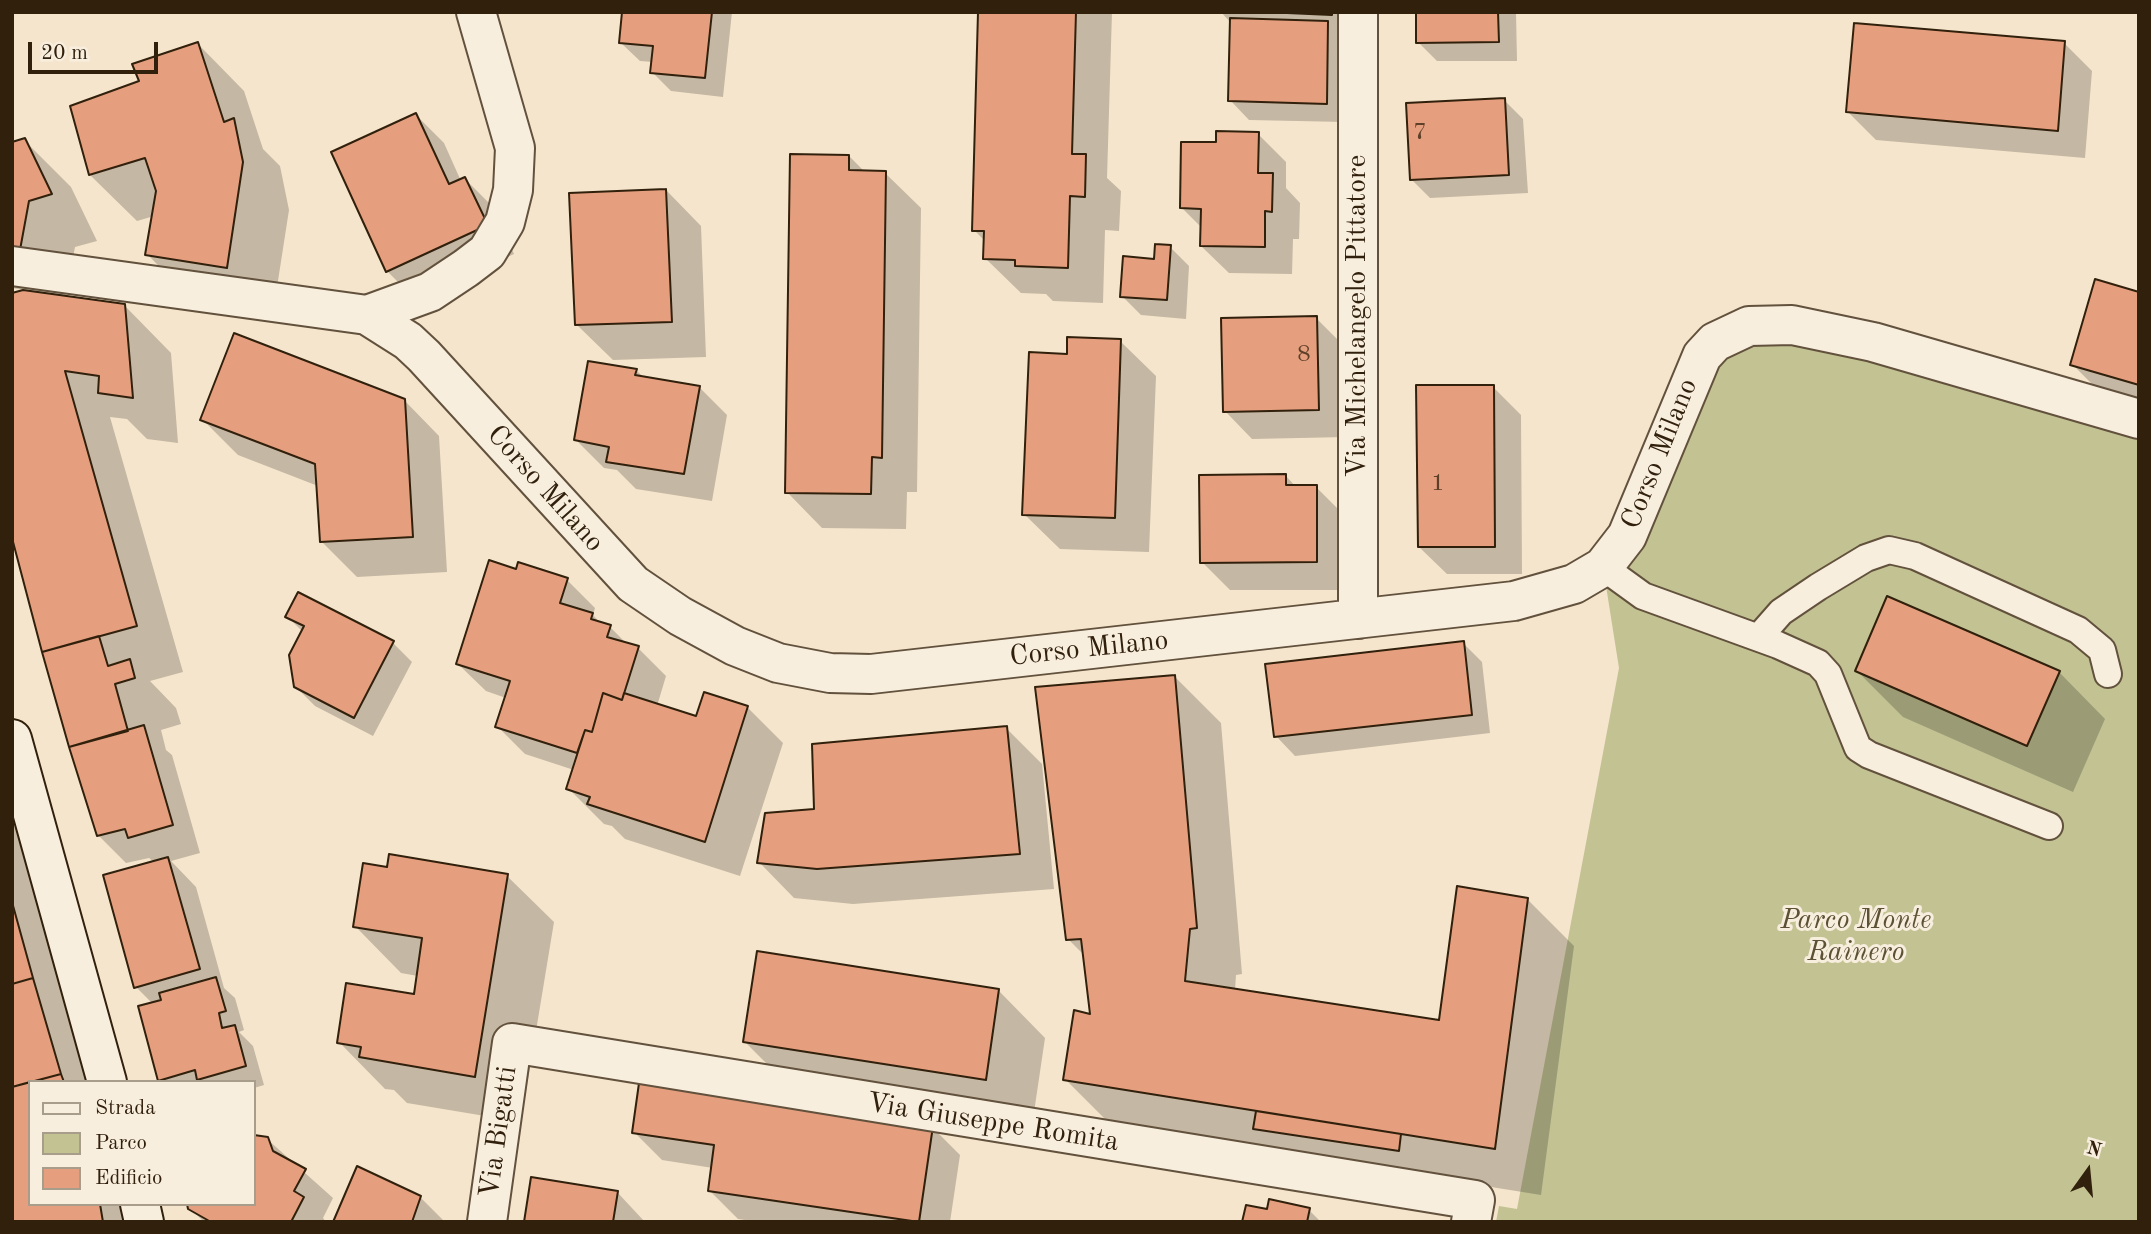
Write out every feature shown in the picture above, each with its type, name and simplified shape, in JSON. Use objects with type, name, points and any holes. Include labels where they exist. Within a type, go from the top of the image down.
[{"type":"street","points":[[367,315],[429,292],[466,268],[487,251],[505,222],[513,190],[515,148],[476,12]]},
{"type":"street","name":"Via Michelangelo Pittatore","points":[[1358,12],[1358,619]]},
{"type":"street","name":"Corso Milano","points":[[12,266],[367,315],[399,334],[425,356],[633,584],[705,630],[778,663],[830,673],[872,674],[1514,601],[1574,584],[1603,567],[1618,551],[1638,514],[1692,374],[1702,356],[1715,342],[1749,326],[1792,325],[1925,356],[2139,419]]},
{"type":"street","points":[[12,739],[106,1080]]},
{"type":"street","name":"Via Giuseppe Romita","points":[[512,1043],[1473,1211]]},
{"type":"street","name":"Via Bigatti","points":[[487,1222],[512,1043]]},
{"type":"lane","points":[[1759,637],[1781,612],[1809,593],[1866,558],[1889,550],[1915,555],[2078,631],[2102,650],[2108,674]]},
{"type":"lane","points":[[1603,567],[1643,596],[1759,637],[1818,663],[1828,674],[1858,748],[2049,826]]},
{"type":"green space","name":"Parco Monte Rainero","points":[[1749,326],[2139,419],[2139,1222],[1496,1222],[1499,1206],[1517,1209],[1619,668],[1603,567],[1692,374]]},
{"type":"building","points":[[622,12],[712,12],[705,78],[650,73],[653,46],[619,43]]},
{"type":"building","points":[[978,12],[1076,12],[1072,154],[1086,154],[1085,197],[1070,196],[1068,268],[1015,266],[1015,260],[983,259],[984,231],[972,231]]},
{"type":"building","points":[[1264,12],[1332,12],[1332,15]]},
{"type":"building","points":[[1416,12],[1498,12],[1499,42],[1416,43]]},
{"type":"building","points":[[1230,18],[1328,21],[1327,104],[1228,101]]},
{"type":"building","points":[[1854,23],[2065,41],[2058,131],[1846,112]]},
{"type":"building","points":[[198,42],[224,122],[234,118],[243,162],[227,268],[145,255],[156,191],[145,158],[89,175],[70,106],[139,81],[132,64]]},
{"type":"building","points":[[1505,98],[1509,175],[1410,180],[1406,103]]},
{"type":"building","points":[[416,113],[449,184],[465,177],[488,225],[386,272],[331,152]]},
{"type":"building","points":[[1216,131],[1259,132],[1258,173],[1273,173],[1272,212],[1265,211],[1265,247],[1200,246],[1201,209],[1180,208],[1181,142],[1216,142]]},
{"type":"building","points":[[25,138],[52,194],[29,201],[20,250],[12,249],[12,142]]},
{"type":"building","points":[[790,154],[849,155],[849,170],[886,171],[882,458],[872,457],[871,494],[785,493]]},
{"type":"building","points":[[666,189],[672,322],[575,325],[569,193]]},
{"type":"building","points":[[1155,244],[1171,245],[1167,300],[1120,297],[1123,256],[1154,259]]},
{"type":"building","points":[[2095,279],[2139,292],[2139,385],[2070,365]]},
{"type":"building","points":[[23,290],[125,304],[133,398],[98,393],[99,376],[65,371],[137,626],[42,652],[12,538],[12,293]]},
{"type":"building","points":[[1317,316],[1319,410],[1223,412],[1221,318]]},
{"type":"building","points":[[234,333],[405,399],[413,537],[320,542],[315,464],[200,420]]},
{"type":"building","points":[[1067,337],[1121,339],[1115,518],[1022,515],[1029,352],[1067,354]]},
{"type":"building","points":[[588,361],[637,369],[635,375],[700,386],[684,474],[606,462],[609,447],[574,440]]},
{"type":"building","points":[[1416,385],[1494,385],[1495,547],[1418,547]]},
{"type":"building","points":[[1286,474],[1286,485],[1317,485],[1317,562],[1200,563],[1199,475]]},
{"type":"building","points":[[489,560],[516,569],[518,562],[568,578],[560,603],[593,613],[591,619],[611,625],[607,637],[639,646],[622,700],[603,693],[592,732],[585,730],[577,753],[495,727],[510,681],[456,664]]},
{"type":"building","points":[[298,592],[394,641],[354,718],[294,687],[289,655],[304,626],[285,617]]},
{"type":"building","points":[[1887,596],[2060,671],[2027,746],[1855,671]]},
{"type":"building","points":[[99,636],[108,666],[130,659],[135,678],[115,684],[128,731],[69,747],[42,652]]},
{"type":"building","points":[[1464,641],[1472,715],[1274,737],[1265,664]]},
{"type":"building","points":[[1175,675],[1197,928],[1190,929],[1185,981],[1439,1020],[1457,886],[1528,898],[1495,1149],[1063,1080],[1074,1010],[1090,1014],[1081,939],[1066,940],[1035,687]]},
{"type":"building","points":[[704,692],[748,706],[705,842],[587,804],[590,797],[566,789],[585,730],[592,732],[603,693],[622,700],[624,693],[696,716]]},
{"type":"building","points":[[144,725],[173,825],[128,838],[125,829],[97,836],[69,747]]},
{"type":"building","points":[[1007,726],[1020,854],[817,869],[757,863],[765,813],[814,809],[812,744]]},
{"type":"building","points":[[389,854],[508,874],[475,1077],[359,1057],[361,1047],[337,1043],[346,983],[414,994],[422,938],[353,927],[363,863],[387,867]]},
{"type":"building","points":[[168,857],[200,969],[134,988],[103,875]]},
{"type":"building","points":[[12,902],[33,978],[12,984]]},
{"type":"building","points":[[757,951],[999,989],[986,1080],[743,1042]]},
{"type":"building","points":[[216,977],[226,1011],[219,1013],[222,1028],[235,1025],[246,1066],[197,1080],[195,1070],[158,1080],[138,1006],[161,1000],[159,993]]},
{"type":"building","points":[[33,978],[61,1074],[28,1080],[28,1083],[12,1087],[12,984]]},
{"type":"building","points":[[61,1074],[63,1080],[38,1080]]},
{"type":"building","points":[[28,1083],[28,1206],[100,1206],[103,1222],[12,1222],[12,1087]]},
{"type":"building","points":[[639,1083],[933,1126],[919,1222],[708,1191],[714,1145],[632,1133]]},
{"type":"building","points":[[1256,1111],[1401,1134],[1399,1151],[1253,1129]]},
{"type":"building","points":[[256,1135],[268,1137],[273,1151],[306,1169],[294,1191],[304,1197],[291,1222],[211,1222],[188,1209],[187,1206],[256,1206]]},
{"type":"building","points":[[357,1166],[421,1196],[412,1222],[333,1222]]},
{"type":"building","points":[[531,1177],[618,1191],[613,1222],[524,1222]]},
{"type":"building","points":[[1269,1199],[1310,1208],[1307,1222],[1242,1222],[1246,1205],[1267,1209]]}]
